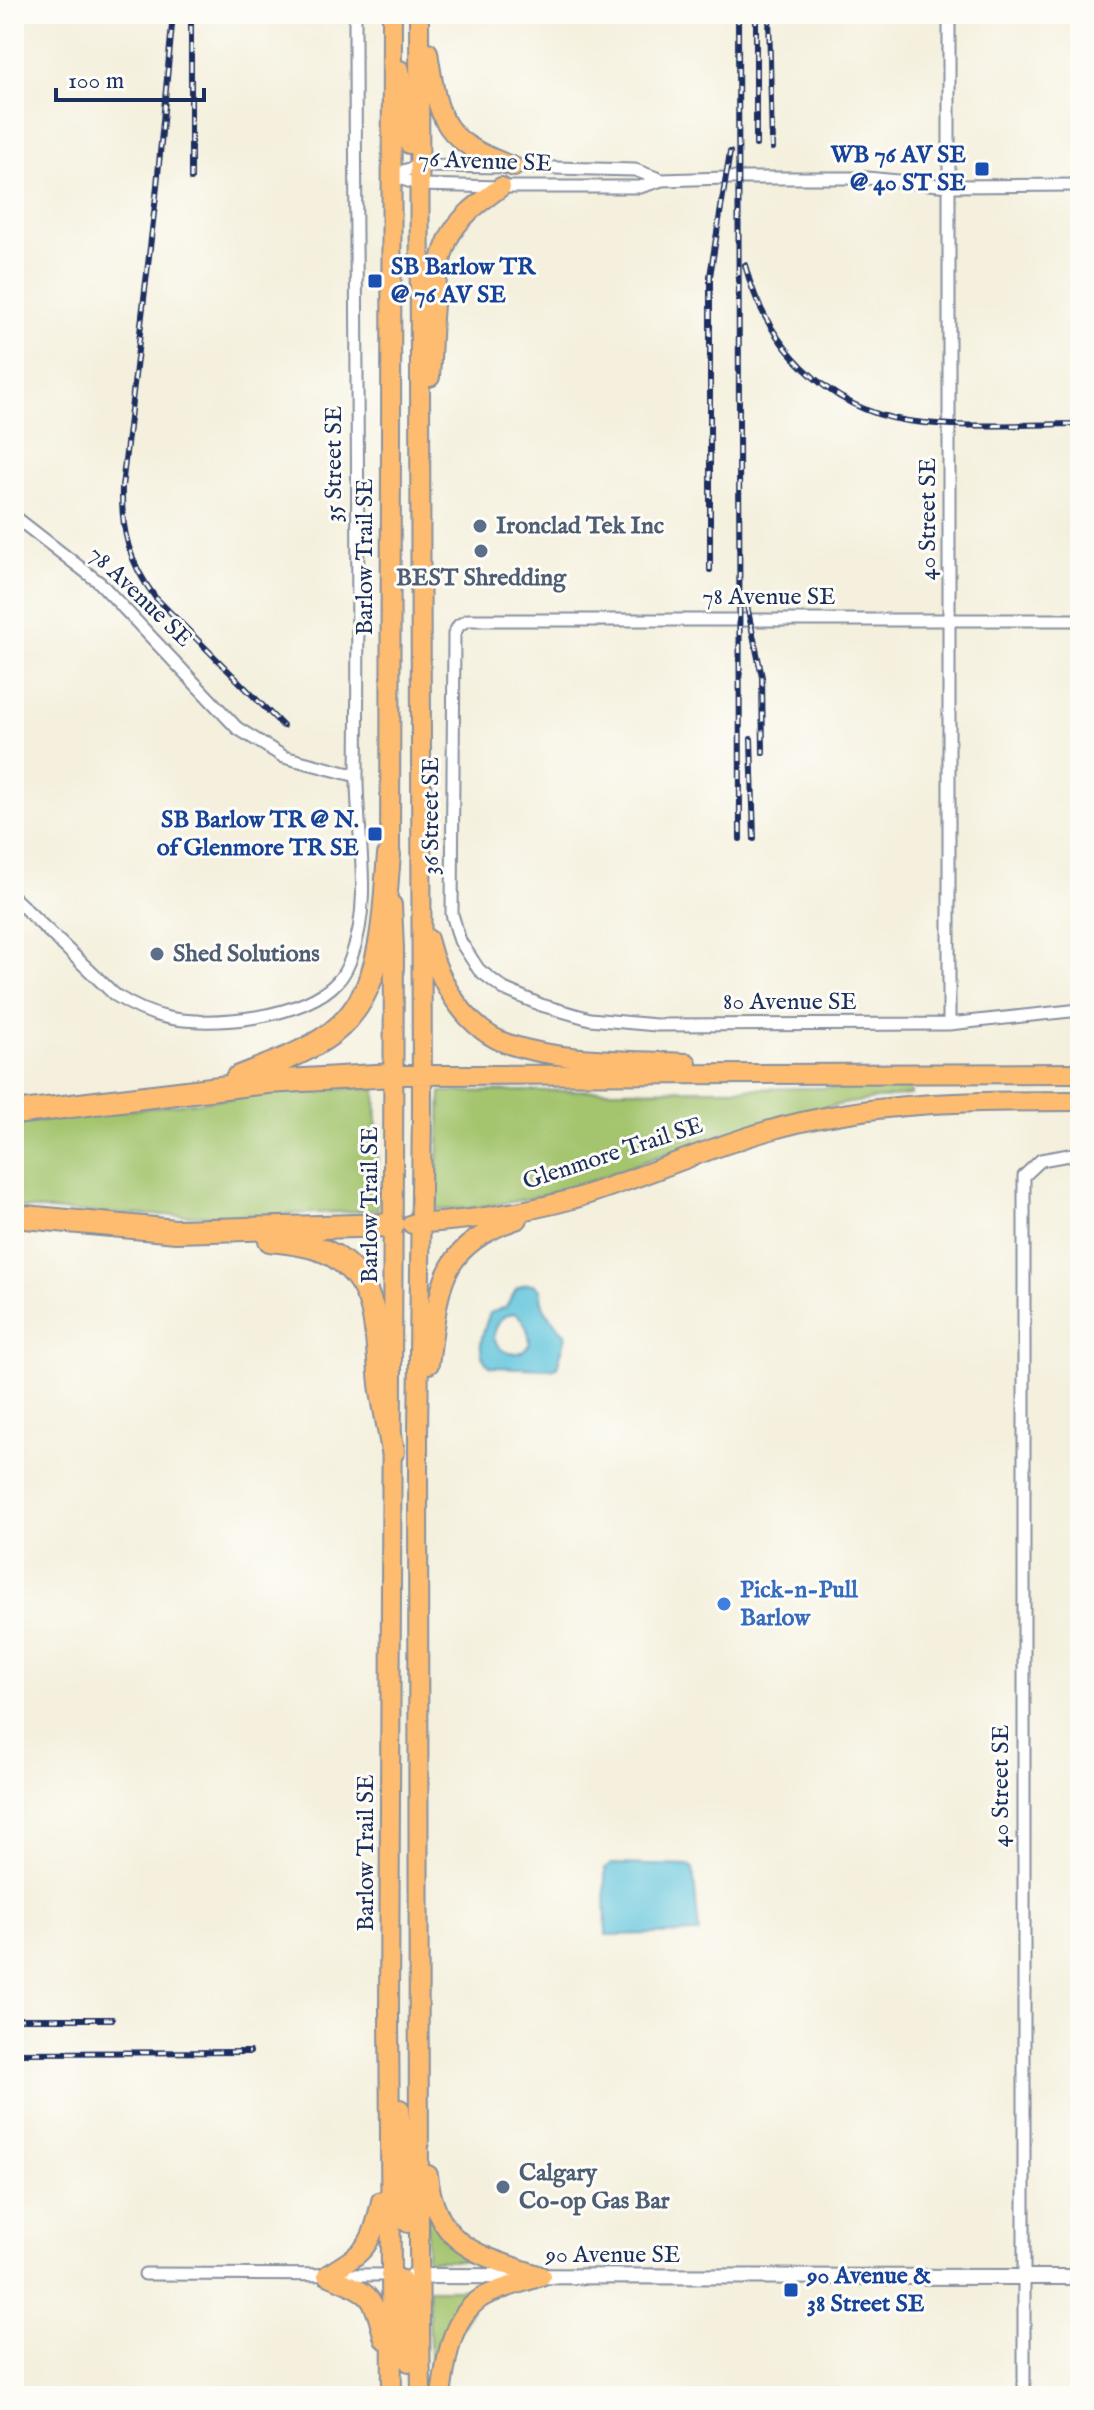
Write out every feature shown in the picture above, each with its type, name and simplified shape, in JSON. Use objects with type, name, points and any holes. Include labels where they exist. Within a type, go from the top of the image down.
[{"type":"highway","points":[[209,1089],[302,1051],[334,1031],[361,1001],[380,948],[389,855]]},
{"type":"highway","points":[[14,1113],[267,1082],[394,1075]]},
{"type":"highway","points":[[14,1104],[102,1102]]},
{"type":"highway","name":"Glenmore Trail SE","points":[[14,1218],[213,1232],[393,1225]]},
{"type":"highway","points":[[213,1232],[324,1251],[340,1259],[353,1271],[372,1303],[393,1451]]},
{"type":"main road","points":[[394,14],[417,173]]},
{"type":"main road","name":"Barlow Trail SE","points":[[392,2396],[389,2015],[394,948],[389,855],[390,175],[394,14]]},
{"type":"main road","points":[[420,14],[436,103],[445,122],[461,143],[483,156],[514,167]]},
{"type":"main road","name":"Barlow Trail SE","points":[[419,2396],[418,1434],[422,1081],[417,173],[420,14]]},
{"type":"main road","points":[[419,427],[430,377],[440,264],[449,238],[463,219],[501,187]]},
{"type":"main road","points":[[421,888],[434,962],[451,995],[482,1029],[509,1045],[554,1054],[732,1066],[778,1074]]},
{"type":"main road","points":[[394,1075],[422,1081],[530,1087],[650,1074],[1080,1073]]},
{"type":"main road","points":[[394,1116],[409,1093],[422,1081]]},
{"type":"main road","name":"Glenmore Trail SE","points":[[393,1225],[529,1210],[572,1199],[770,1130],[839,1115],[902,1106],[985,1101],[1080,1101]]},
{"type":"main road","points":[[418,1434],[439,1293],[454,1258],[466,1245],[498,1226],[572,1199]]},
{"type":"main road","points":[[389,2015],[395,2036],[410,2253],[419,2276]]},
{"type":"main road","points":[[420,2080],[430,2194],[446,2229],[475,2252],[541,2276]]},
{"type":"main road","points":[[327,2275],[359,2255],[367,2248],[374,2234],[389,2146]]},
{"type":"main road","points":[[327,2275],[365,2292],[372,2299],[392,2373]]},
{"type":"main road","points":[[390,2275],[402,2280],[405,2289],[409,2365],[419,2396]]},
{"type":"main road","points":[[441,2396],[448,2346],[461,2321],[481,2299],[541,2276]]},
{"type":"street","name":"35 Street SE","points":[[14,898],[115,995],[146,1012],[186,1020],[272,1015],[314,999],[338,982],[352,956],[362,914],[357,776],[355,14]]},
{"type":"street","name":"40 Street SE","points":[[949,14],[949,1024]]},
{"type":"street","name":"76 Avenue SE","points":[[390,175],[514,167],[635,170],[662,180]]},
{"type":"street","name":"76 Avenue SE","points":[[390,175],[417,173],[501,187],[640,187],[662,180],[867,178],[949,186],[1080,185]]},
{"type":"street","name":"78 Avenue SE","points":[[14,516],[100,583],[237,728],[284,757],[357,776]]},
{"type":"street","name":"78 Avenue SE","points":[[459,625],[468,620],[1080,620]]},
{"type":"street","name":"36 Street SE","points":[[459,625],[454,634],[452,914],[460,941],[479,970],[504,989]]},
{"type":"street","name":"80 Avenue SE","points":[[504,989],[541,1005],[590,1019],[644,1024],[949,1024],[1080,1010]]},
{"type":"street","name":"40 Street SE","points":[[1024,2396],[1024,1176],[1041,1160],[1080,1153]]},
{"type":"street","name":"90 Avenue SE","points":[[145,2274],[1080,2277]]},
{"type":"green space","points":[[911,1087],[911,1095],[791,1114],[744,1127],[542,1195],[477,1207],[436,1209],[441,1092]]},
{"type":"green space","points":[[376,1088],[378,1210],[196,1216],[105,1214],[14,1207],[14,1124],[304,1089]]},
{"type":"green space","points":[[427,2211],[473,2255],[472,2260],[427,2260]]},
{"type":"green space","points":[[428,2289],[481,2289],[435,2380],[431,2379]]},
{"type":"water","points":[[534,1284],[541,1291],[546,1310],[566,1336],[557,1367],[491,1367],[482,1356],[481,1342],[490,1313],[506,1307],[517,1288]],"holes":[[[510,1314],[518,1316],[526,1326],[530,1343],[521,1352],[505,1352],[494,1338],[498,1324]]]},
{"type":"water","points":[[611,1864],[690,1866],[693,1869],[699,1933],[606,1935],[605,1869]]},
{"type":"railway","points":[[173,14],[156,196],[122,487],[125,532],[133,559],[155,597],[283,726]]},
{"type":"railway","points":[[191,14],[191,179]]},
{"type":"railway","points":[[738,14],[740,839]]},
{"type":"railway","points":[[756,14],[756,145]]},
{"type":"railway","points":[[769,14],[772,148]]},
{"type":"railway","points":[[710,570],[710,276],[730,152]]},
{"type":"railway","points":[[745,265],[754,293],[783,345],[825,387],[850,402],[878,414],[908,421],[972,425],[1080,424]]},
{"type":"railway","points":[[747,606],[762,677],[763,753]]},
{"type":"railway","points":[[751,739],[754,839]]},
{"type":"railway","points":[[14,2019],[112,2019]]},
{"type":"railway","points":[[14,2053],[250,2052]]},
{"type":"place","name":"WB 76 AV SE @ 40 ST SE","points":[[982,169]]},
{"type":"place","name":"SB Barlow TR @ 76 AV SE","points":[[375,281]]},
{"type":"place","name":"Ironclad Tek Inc","points":[[480,526]]},
{"type":"place","name":"BEST Shredding","points":[[481,551]]},
{"type":"place","name":"SB Barlow TR @ N. of Glenmore TR SE","points":[[375,834]]},
{"type":"place","name":"Shed Solutions","points":[[157,954]]},
{"type":"place","name":"Pick-n-Pull Barlow","points":[[724,1604]]},
{"type":"place","name":"Calgary Co-op Gas Bar","points":[[503,2187]]},
{"type":"place","name":"90 Avenue & 38 Street SE","points":[[791,2290]]}]
